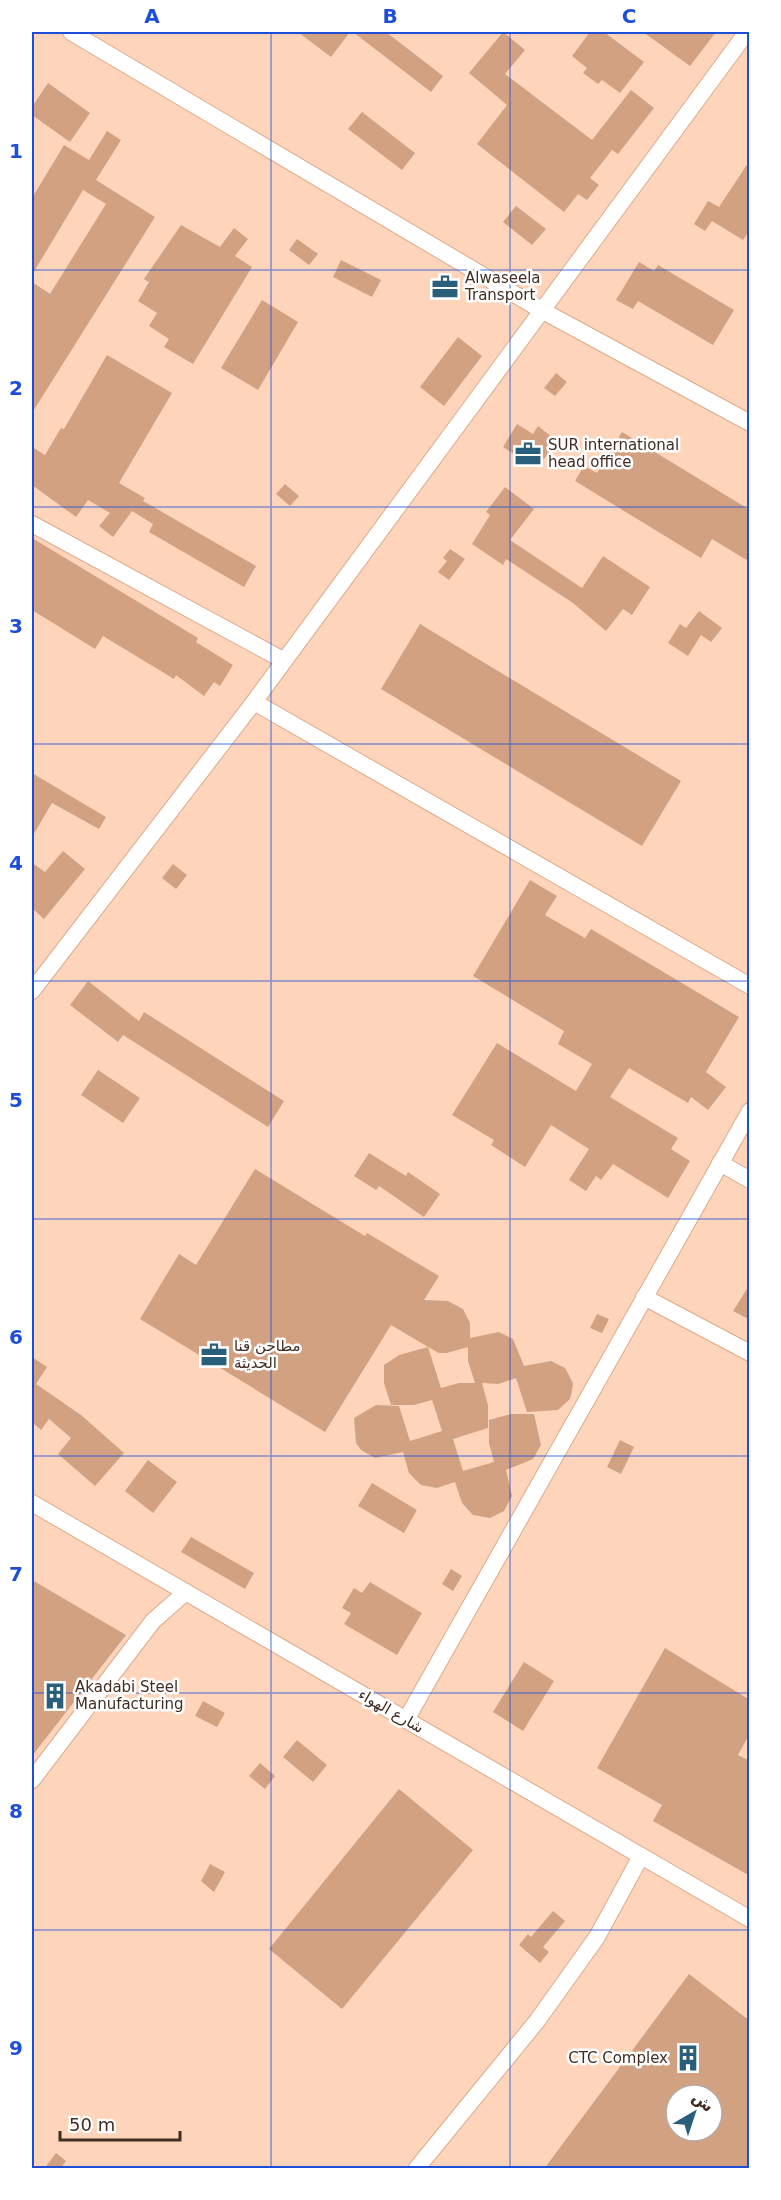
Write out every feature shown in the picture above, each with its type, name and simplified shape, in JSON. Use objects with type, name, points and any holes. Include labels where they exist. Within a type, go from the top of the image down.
[{"type":"street","points":[[71,32],[543,311],[750,423]]},
{"type":"street","points":[[32,991],[254,702],[747,32]]},
{"type":"street","points":[[32,524],[283,660]]},
{"type":"street","points":[[254,702],[750,986]]},
{"type":"street","points":[[406,1720],[750,1111]]},
{"type":"street","points":[[720,1163],[750,1180]]},
{"type":"street","points":[[644,1297],[750,1353]]},
{"type":"street","name":"شارع الهواء","points":[[32,1503],[750,1919]]},
{"type":"street","points":[[32,1780],[153,1621],[186,1592]]},
{"type":"street","points":[[417,2169],[537,2021],[597,1937],[642,1856]]},
{"type":"building","points":[[298,32],[350,32],[331,57]]},
{"type":"building","points":[[353,32],[386,32],[443,76],[431,92]]},
{"type":"building","points":[[503,32],[525,50],[505,74],[592,140],[631,90],[654,108],[618,154],[612,150],[590,178],[599,185],[587,200],[578,194],[564,212],[477,144],[507,105],[469,73]]},
{"type":"building","points":[[590,32],[604,32],[644,62],[620,93],[602,80],[598,84],[583,73],[587,68],[572,56]]},
{"type":"building","points":[[643,32],[716,32],[690,66]]},
{"type":"building","points":[[48,83],[90,113],[70,142],[32,115],[32,107]]},
{"type":"building","points":[[362,112],[415,153],[402,170],[348,129]]},
{"type":"building","points":[[107,131],[121,140],[96,180],[155,217],[32,413],[32,282],[50,294],[106,204],[83,190],[32,275],[32,198],[64,145],[89,160]]},
{"type":"building","points":[[750,160],[750,230],[743,240],[712,221],[705,231],[694,224],[708,201],[719,207]]},
{"type":"building","points":[[516,206],[546,229],[532,245],[503,222]]},
{"type":"building","points":[[181,225],[220,247],[234,228],[248,239],[235,256],[252,267],[193,364],[164,347],[169,339],[149,326],[157,313],[138,301],[149,282],[144,279]]},
{"type":"building","points":[[297,239],[318,254],[309,265],[289,250]]},
{"type":"building","points":[[341,260],[381,280],[372,297],[333,277]]},
{"type":"building","points":[[639,262],[654,271],[658,265],[734,310],[713,345],[638,301],[633,309],[616,300]]},
{"type":"building","points":[[262,300],[298,322],[258,390],[221,368]]},
{"type":"building","points":[[458,337],[482,356],[444,406],[420,387]]},
{"type":"building","points":[[107,355],[172,393],[119,483],[145,498],[143,501],[256,566],[244,587],[149,532],[153,524],[132,511],[113,537],[99,526],[110,513],[88,500],[76,517],[32,485],[32,447],[45,455],[61,428],[64,429]]},
{"type":"building","points":[[556,373],[567,382],[555,396],[544,388]]},
{"type":"building","points":[[517,424],[533,434],[538,426],[557,441],[544,459],[538,455],[531,465],[503,447]]},
{"type":"building","points":[[622,432],[750,510],[750,562],[712,539],[701,558],[575,481],[584,466],[597,473]]},
{"type":"building","points":[[285,484],[299,496],[290,506],[276,494]]},
{"type":"building","points":[[505,487],[534,509],[510,540],[582,588],[603,556],[650,587],[632,615],[623,609],[606,631],[573,603],[506,559],[503,565],[472,544],[490,515],[486,512]]},
{"type":"building","points":[[32,538],[198,638],[196,642],[233,665],[220,686],[214,682],[204,696],[176,675],[174,679],[103,636],[95,649],[32,610]]},
{"type":"building","points":[[450,549],[465,559],[449,580],[438,572],[447,561],[443,558]]},
{"type":"building","points":[[699,611],[722,628],[711,642],[701,635],[688,656],[668,643],[680,624],[686,628]]},
{"type":"building","points":[[420,624],[681,781],[642,846],[381,689]]},
{"type":"building","points":[[32,773],[106,817],[99,829],[52,803],[32,837]]},
{"type":"building","points":[[63,851],[85,869],[44,919],[32,908],[32,863],[45,872]]},
{"type":"building","points":[[173,864],[187,875],[176,889],[162,878]]},
{"type":"building","points":[[530,880],[557,896],[545,915],[585,938],[591,929],[739,1017],[706,1072],[726,1087],[708,1110],[691,1097],[688,1103],[629,1068],[610,1097],[678,1138],[671,1149],[690,1161],[668,1198],[613,1164],[601,1180],[596,1176],[586,1191],[569,1180],[589,1149],[551,1125],[525,1167],[491,1145],[494,1140],[452,1115],[497,1043],[576,1091],[592,1064],[558,1044],[564,1031],[473,976]]},
{"type":"building","points":[[88,981],[139,1021],[144,1012],[284,1101],[268,1127],[123,1035],[118,1042],[70,1005]]},
{"type":"building","points":[[98,1070],[140,1098],[123,1123],[81,1095]]},
{"type":"building","points":[[369,1153],[406,1176],[408,1172],[440,1194],[424,1217],[379,1186],[376,1190],[354,1176]]},
{"type":"building","points":[[255,1169],[365,1236],[367,1233],[439,1276],[424,1300],[448,1301],[463,1309],[470,1323],[470,1338],[499,1332],[513,1339],[524,1366],[551,1361],[565,1368],[573,1383],[570,1399],[558,1410],[527,1412],[516,1378],[498,1384],[482,1383],[488,1405],[488,1428],[453,1439],[463,1471],[494,1462],[489,1443],[489,1420],[511,1414],[534,1414],[541,1445],[533,1459],[506,1470],[512,1496],[504,1511],[490,1518],[473,1515],[462,1503],[455,1482],[437,1488],[421,1485],[409,1473],[403,1452],[375,1458],[361,1450],[356,1443],[354,1418],[376,1405],[399,1406],[410,1441],[442,1431],[432,1400],[414,1405],[391,1405],[384,1383],[384,1365],[399,1355],[428,1347],[391,1325],[325,1432],[140,1319],[179,1254],[196,1265]],"holes":[[[428,1347],[439,1353],[468,1347],[468,1361],[475,1383],[459,1383],[441,1388]]]},
{"type":"building","points":[[750,1284],[750,1320],[733,1311]]},
{"type":"building","points":[[597,1314],[609,1319],[602,1333],[590,1328]]},
{"type":"building","points":[[32,1357],[47,1367],[36,1384],[81,1415],[124,1453],[95,1486],[58,1454],[71,1438],[49,1419],[41,1430],[32,1422]]},
{"type":"building","points":[[620,1440],[634,1447],[621,1474],[607,1467]]},
{"type":"building","points":[[148,1460],[177,1482],[153,1513],[125,1491]]},
{"type":"building","points":[[372,1483],[417,1510],[404,1533],[358,1506]]},
{"type":"building","points":[[191,1537],[254,1573],[245,1589],[181,1552]]},
{"type":"building","points":[[451,1569],[462,1576],[453,1591],[442,1584]]},
{"type":"building","name":"Akadabi Steel Manufacturing","points":[[32,1580],[126,1635],[32,1756]]},
{"type":"building","points":[[370,1582],[422,1613],[397,1655],[344,1624],[351,1613],[342,1608],[354,1588],[362,1593]]},
{"type":"building","points":[[665,1648],[750,1700],[750,1733],[738,1755],[750,1761],[750,1876],[653,1821],[662,1805],[597,1768]]},
{"type":"building","points":[[524,1662],[554,1681],[523,1731],[493,1712]]},
{"type":"building","points":[[203,1701],[225,1713],[217,1727],[195,1716]]},
{"type":"building","points":[[297,1740],[327,1765],[313,1782],[283,1757]]},
{"type":"building","points":[[260,1763],[275,1776],[265,1789],[249,1776]]},
{"type":"building","points":[[399,1789],[473,1850],[342,2009],[269,1949]]},
{"type":"building","points":[[210,1864],[225,1872],[214,1892],[201,1881]]},
{"type":"building","points":[[553,1911],[565,1921],[543,1947],[549,1952],[540,1963],[519,1945],[528,1934],[531,1937]]},
{"type":"building","name":"CTC Complex","points":[[689,1974],[750,2021],[750,2169],[544,2169]]},
{"type":"building","points":[[56,2153],[66,2161],[60,2169],[44,2169]]},
{"type":"place","name":"Alwaseela Transport","points":[[445,287]]},
{"type":"place","name":"SUR international head office","points":[[528,454]]},
{"type":"place","name":"مطاحن قنا الحديثة","points":[[214,1355]]},
{"type":"place","name":"Akadabi Steel Manufacturing","points":[[55,1696]]},
{"type":"place","name":"CTC Complex","points":[[688,2058]]}]
